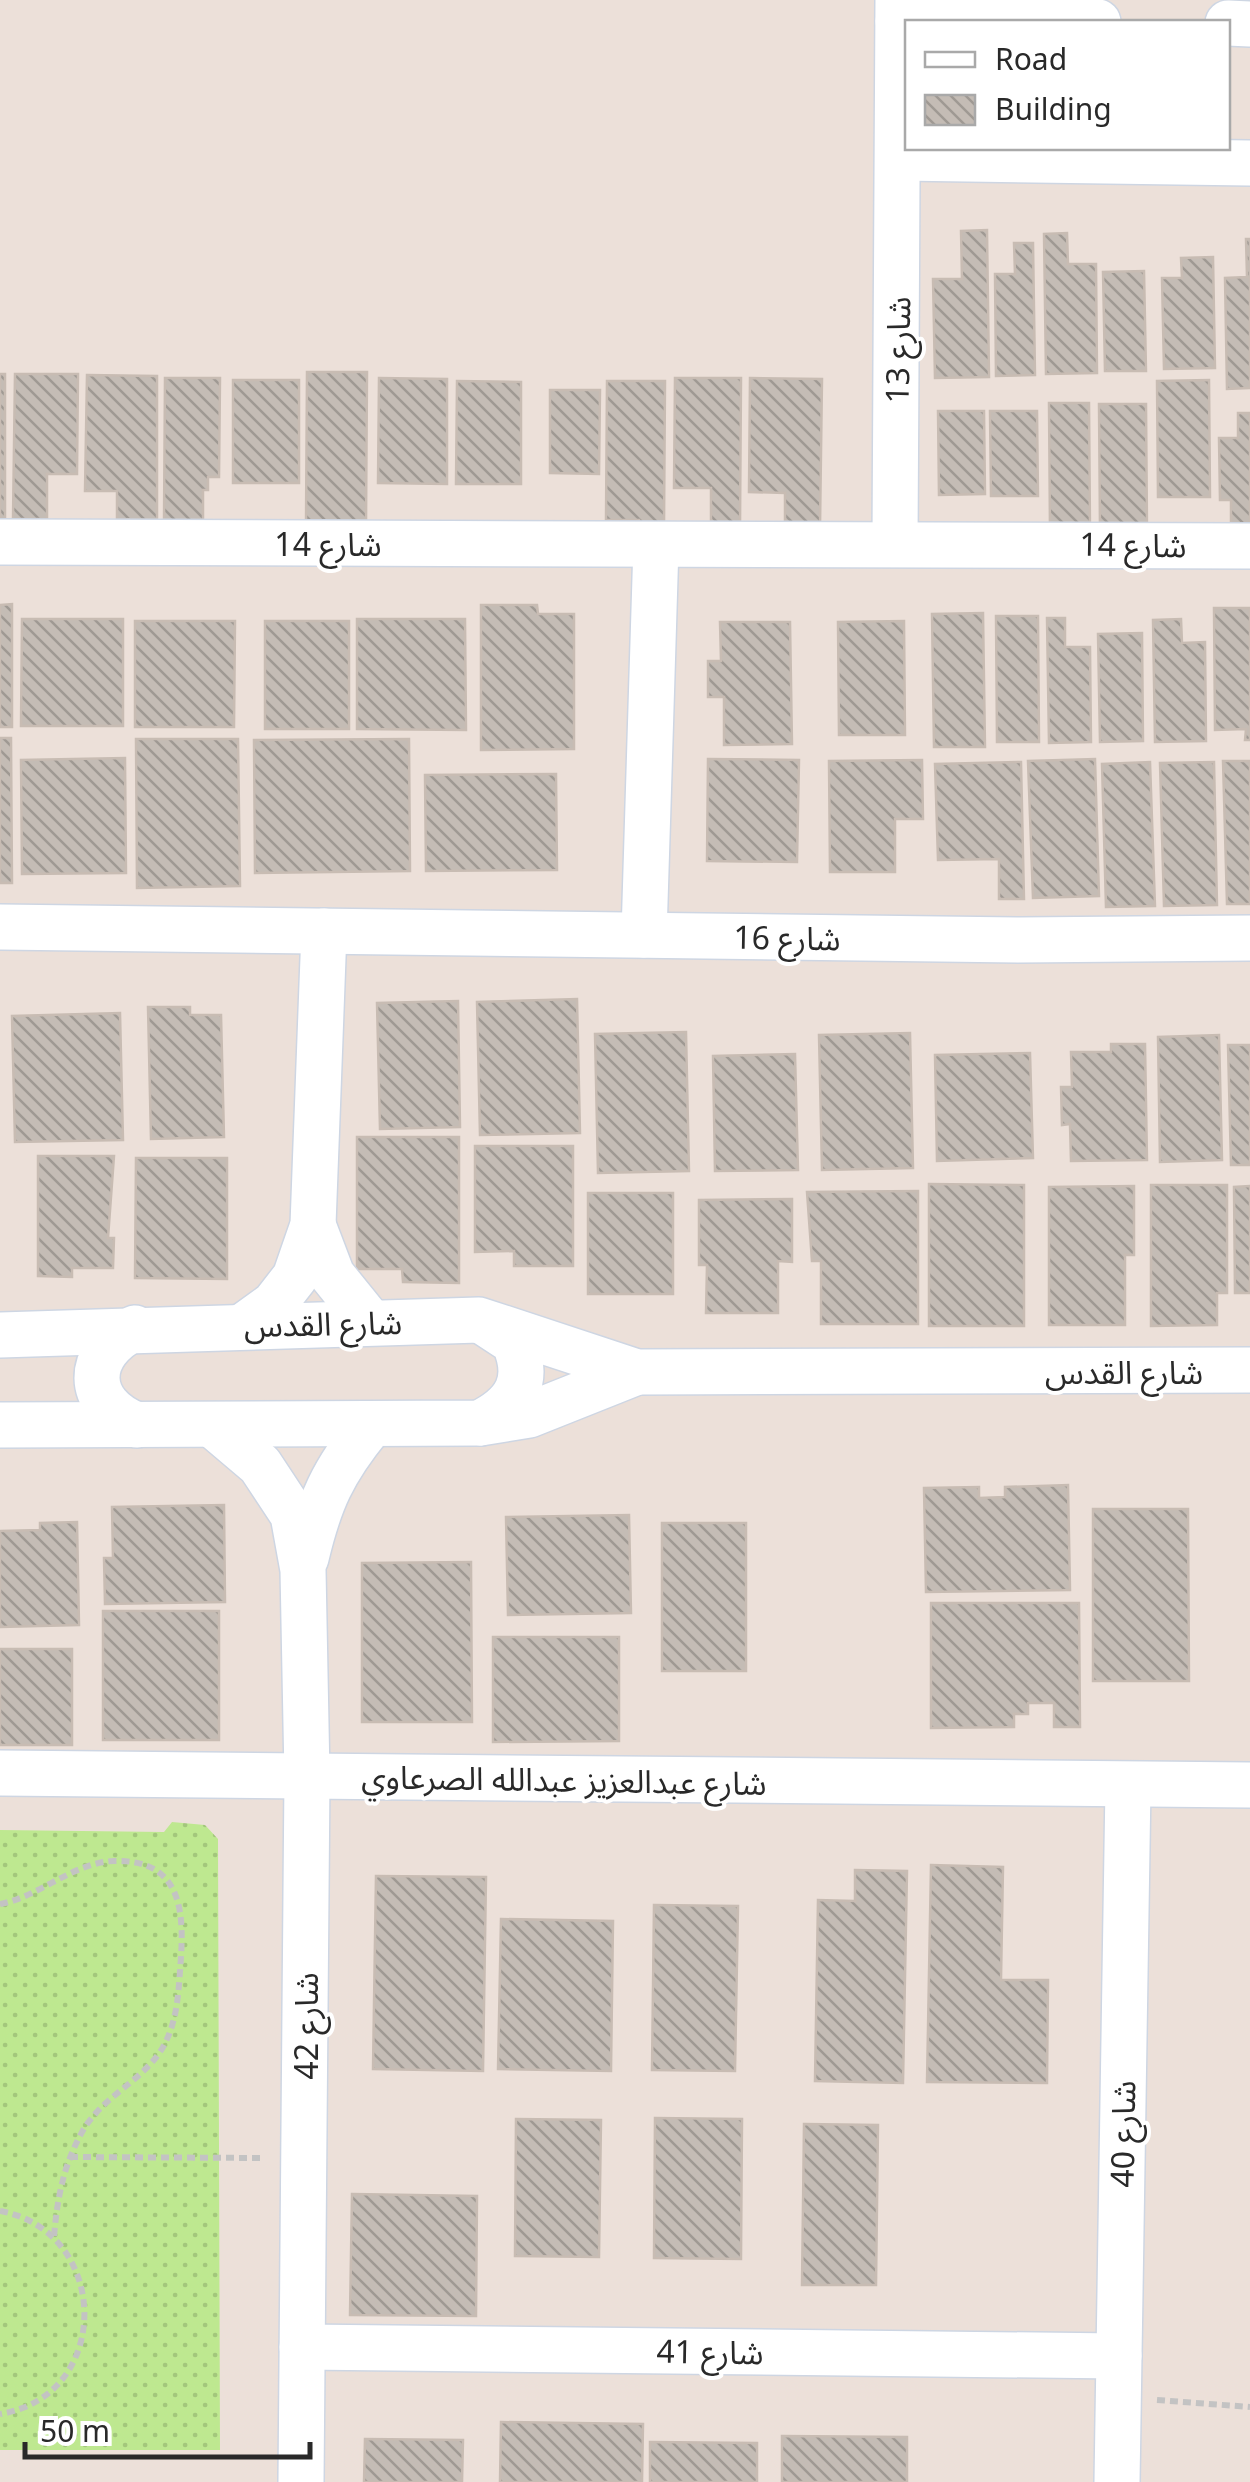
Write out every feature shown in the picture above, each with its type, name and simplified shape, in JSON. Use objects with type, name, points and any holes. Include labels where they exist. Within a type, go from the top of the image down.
[{"type":"street","name":"شارع 13","points":[[895,542],[898,10],[1065,20]]},
{"type":"street","points":[[900,158],[1250,163]]},
{"type":"street","name":"شارع 14","points":[[0,542],[1250,546]]},
{"type":"street","points":[[644,935],[656,545]]},
{"type":"street","name":"شارع 16","points":[[0,927],[1250,938]]},
{"type":"street","points":[[245,1325],[274,1304],[295,1278],[313,1225],[324,931]]},
{"type":"street","points":[[313,1225],[332,1276],[370,1322]]},
{"type":"street","points":[[479,1320],[514,1342],[523,1376],[518,1394],[505,1411],[480,1423]]},
{"type":"street","name":"شارع القدس","points":[[0,1335],[479,1320],[637,1372],[1250,1370]]},
{"type":"street","points":[[135,1328],[114,1338],[101,1356],[96,1378],[109,1408],[137,1425]]},
{"type":"street","name":"شارع القدس","points":[[0,1424],[480,1423],[530,1415],[637,1372]]},
{"type":"street","name":"شارع 42","points":[[214,1426],[260,1465],[294,1515],[303,1570],[307,1776],[301,2482]]},
{"type":"street","name":"شارع 42","points":[[303,1570],[315,1518],[335,1468],[370,1426]]},
{"type":"street","name":"شارع عبدالعزيز عبدالله الصرعاوي","points":[[0,1773],[1250,1785]]},
{"type":"street","name":"شارع 40","points":[[1117,2482],[1128,1786]]},
{"type":"street","name":"شارع 41","points":[[302,2347],[1118,2376]]},
{"type":"path","points":[[0,1904],[95,1864],[128,1862],[158,1874],[179,1900],[184,1916],[176,2012],[170,2034],[143,2071],[102,2105],[70,2157],[58,2196],[54,2236]]},
{"type":"path","points":[[70,2157],[304,2158]]},
{"type":"path","points":[[0,2211],[35,2223],[54,2236],[68,2253],[85,2294],[84,2338],[64,2378],[30,2406],[0,2414]]},
{"type":"path","points":[[1118,2376],[1250,2407]]},
{"type":"green space","points":[[172,1822],[205,1825],[218,1839],[220,2450],[0,2450],[0,1830],[164,1832]]},
{"type":"building","points":[[987,230],[989,377],[935,378],[933,279],[962,279],[961,231]]},
{"type":"building","points":[[1067,233],[1068,264],[1096,264],[1097,373],[1046,374],[1044,234]]},
{"type":"building","points":[[1246,239],[1250,239],[1250,388],[1227,389],[1225,278],[1247,277]]},
{"type":"building","points":[[1014,243],[1033,243],[1035,375],[996,376],[995,274],[1015,274]]},
{"type":"building","points":[[1213,257],[1215,368],[1164,369],[1162,278],[1182,278],[1181,258]]},
{"type":"building","points":[[1144,271],[1146,371],[1105,371],[1103,272]]},
{"type":"building","points":[[307,372],[367,372],[366,525],[306,525]]},
{"type":"building","points":[[0,374],[5,374],[5,519],[0,519]]},
{"type":"building","points":[[15,374],[78,374],[77,474],[47,474],[47,519],[13,519]]},
{"type":"building","points":[[87,375],[157,376],[157,520],[117,519],[117,491],[85,491]]},
{"type":"building","points":[[165,378],[220,378],[219,477],[208,477],[208,490],[203,490],[203,522],[164,522]]},
{"type":"building","points":[[379,378],[447,379],[447,484],[378,483]]},
{"type":"building","points":[[675,378],[741,378],[740,527],[711,527],[711,488],[674,488]]},
{"type":"building","points":[[750,378],[822,379],[820,527],[785,527],[785,493],[749,492]]},
{"type":"building","points":[[233,380],[299,380],[299,483],[233,483]]},
{"type":"building","points":[[1209,380],[1210,497],[1158,497],[1157,381]]},
{"type":"building","points":[[457,381],[521,382],[521,484],[456,484]]},
{"type":"building","points":[[607,381],[665,381],[664,527],[638,527],[639,520],[606,520]]},
{"type":"building","points":[[550,390],[600,390],[599,474],[550,473]]},
{"type":"building","points":[[1049,403],[1089,403],[1090,530],[1050,530]]},
{"type":"building","points":[[1099,404],[1146,404],[1147,529],[1100,529]]},
{"type":"building","points":[[938,411],[984,411],[985,494],[939,495]]},
{"type":"building","points":[[990,411],[1037,411],[1038,496],[991,496]]},
{"type":"building","points":[[1238,413],[1250,413],[1250,532],[1231,532],[1231,500],[1220,500],[1219,438],[1238,438]]},
{"type":"building","points":[[12,604],[12,727],[0,727],[0,605]]},
{"type":"building","points":[[481,605],[537,605],[538,614],[574,614],[574,749],[481,750]]},
{"type":"building","points":[[1214,608],[1250,608],[1250,740],[1245,740],[1246,729],[1215,730]]},
{"type":"building","points":[[983,613],[985,747],[934,747],[932,614]]},
{"type":"building","points":[[996,616],[1038,616],[1039,742],[997,742]]},
{"type":"building","points":[[1047,618],[1065,618],[1065,647],[1090,647],[1091,742],[1049,743]]},
{"type":"building","points":[[22,619],[123,619],[123,726],[21,726]]},
{"type":"building","points":[[357,619],[465,619],[466,730],[357,729]]},
{"type":"building","points":[[1181,619],[1182,643],[1205,642],[1206,741],[1155,742],[1153,620]]},
{"type":"building","points":[[135,621],[235,621],[234,727],[135,727]]},
{"type":"building","points":[[265,621],[349,621],[349,729],[265,729]]},
{"type":"building","points":[[904,621],[905,735],[839,735],[838,622]]},
{"type":"building","points":[[720,622],[790,622],[792,744],[724,745],[724,697],[708,697],[708,661],[721,661]]},
{"type":"building","points":[[1142,633],[1143,741],[1100,742],[1098,634]]},
{"type":"building","points":[[0,738],[11,738],[12,883],[0,883]]},
{"type":"building","points":[[136,739],[238,739],[240,886],[137,888]]},
{"type":"building","points":[[409,739],[410,871],[255,873],[254,740]]},
{"type":"building","points":[[125,758],[126,873],[22,874],[21,760]]},
{"type":"building","points":[[708,759],[799,760],[797,862],[707,861]]},
{"type":"building","points":[[1095,759],[1099,896],[1033,898],[1028,761]]},
{"type":"building","points":[[922,760],[923,819],[895,819],[895,872],[830,872],[829,761]]},
{"type":"building","points":[[1223,761],[1250,761],[1250,904],[1227,904]]},
{"type":"building","points":[[1021,762],[1024,899],[999,899],[999,859],[938,860],[935,764]]},
{"type":"building","points":[[1150,762],[1155,906],[1106,907],[1102,764]]},
{"type":"building","points":[[1214,762],[1217,905],[1164,906],[1160,763]]},
{"type":"building","points":[[556,774],[557,870],[426,871],[425,775]]},
{"type":"building","points":[[577,999],[580,1133],[480,1135],[477,1002]]},
{"type":"building","points":[[458,1001],[460,1127],[380,1129],[377,1003]]},
{"type":"building","points":[[148,1007],[190,1007],[190,1015],[221,1015],[224,1137],[151,1139]]},
{"type":"building","points":[[120,1013],[123,1140],[15,1142],[12,1016]]},
{"type":"building","points":[[686,1032],[689,1171],[598,1173],[595,1034]]},
{"type":"building","points":[[910,1033],[913,1168],[822,1170],[819,1035]]},
{"type":"building","points":[[1219,1035],[1222,1160],[1160,1162],[1158,1037]]},
{"type":"building","points":[[1111,1044],[1145,1044],[1147,1160],[1071,1161],[1070,1124],[1062,1125],[1061,1087],[1072,1087],[1071,1052],[1111,1052]]},
{"type":"building","points":[[1228,1045],[1250,1045],[1250,1165],[1231,1165]]},
{"type":"building","points":[[1030,1053],[1033,1158],[937,1161],[935,1055]]},
{"type":"building","points":[[795,1054],[798,1170],[715,1171],[713,1056]]},
{"type":"building","points":[[357,1137],[459,1137],[459,1283],[403,1282],[402,1269],[357,1269]]},
{"type":"building","points":[[475,1146],[573,1146],[573,1266],[514,1266],[514,1251],[475,1252]]},
{"type":"building","points":[[38,1156],[114,1156],[108,1238],[114,1238],[113,1268],[72,1268],[72,1277],[38,1276]]},
{"type":"building","points":[[136,1158],[227,1158],[227,1279],[135,1278]]},
{"type":"building","points":[[929,1184],[1024,1185],[1024,1326],[929,1326]]},
{"type":"building","points":[[1151,1185],[1227,1185],[1227,1293],[1217,1293],[1217,1325],[1151,1326]]},
{"type":"building","points":[[1134,1186],[1134,1255],[1125,1255],[1125,1325],[1049,1325],[1049,1187]]},
{"type":"building","points":[[1250,1186],[1250,1293],[1235,1293],[1234,1187]]},
{"type":"building","points":[[918,1191],[918,1324],[821,1324],[821,1261],[812,1261],[807,1192]]},
{"type":"building","points":[[588,1193],[673,1193],[673,1294],[588,1294]]},
{"type":"building","points":[[792,1199],[792,1262],[778,1261],[778,1313],[706,1313],[707,1265],[699,1265],[699,1200]]},
{"type":"building","points":[[1068,1485],[1070,1590],[926,1592],[924,1488],[979,1487],[979,1498],[1005,1497],[1005,1487]]},
{"type":"building","points":[[224,1505],[225,1602],[105,1604],[104,1558],[113,1558],[112,1507]]},
{"type":"building","points":[[1093,1509],[1188,1509],[1189,1681],[1093,1681]]},
{"type":"building","points":[[629,1515],[631,1613],[508,1615],[506,1517]]},
{"type":"building","points":[[77,1522],[79,1625],[0,1627],[0,1531],[40,1530],[40,1523]]},
{"type":"building","points":[[662,1523],[746,1523],[746,1671],[662,1671]]},
{"type":"building","points":[[471,1562],[472,1722],[362,1722],[362,1563]]},
{"type":"building","points":[[931,1603],[1079,1603],[1080,1727],[1054,1727],[1054,1703],[1028,1703],[1028,1714],[1014,1714],[1014,1727],[931,1728]]},
{"type":"building","points":[[103,1611],[219,1611],[219,1740],[103,1740]]},
{"type":"building","points":[[493,1637],[619,1637],[619,1741],[493,1742]]},
{"type":"building","points":[[0,1649],[72,1649],[72,1745],[0,1745]]},
{"type":"building","points":[[931,1865],[1003,1867],[1001,1980],[1048,1980],[1047,2083],[927,2082]]},
{"type":"building","points":[[855,1870],[907,1871],[903,2083],[815,2081],[818,1900],[855,1901]]},
{"type":"building","points":[[376,1876],[486,1877],[483,2071],[373,2069]]},
{"type":"building","points":[[654,1905],[738,1906],[735,2071],[652,2070]]},
{"type":"building","points":[[501,1919],[613,1921],[611,2071],[498,2069]]},
{"type":"building","points":[[655,2118],[742,2119],[741,2259],[654,2258]]},
{"type":"building","points":[[516,2119],[601,2120],[599,2257],[515,2256]]},
{"type":"building","points":[[804,2124],[878,2125],[876,2285],[802,2285]]},
{"type":"building","points":[[352,2194],[477,2196],[476,2316],[350,2315]]},
{"type":"building","points":[[501,2422],[643,2424],[642,2482],[500,2482]]},
{"type":"building","points":[[782,2436],[907,2437],[907,2482],[782,2482]]},
{"type":"building","points":[[365,2439],[463,2440],[462,2482],[364,2482]]},
{"type":"building","points":[[650,2442],[757,2443],[757,2482],[650,2482]]}]
